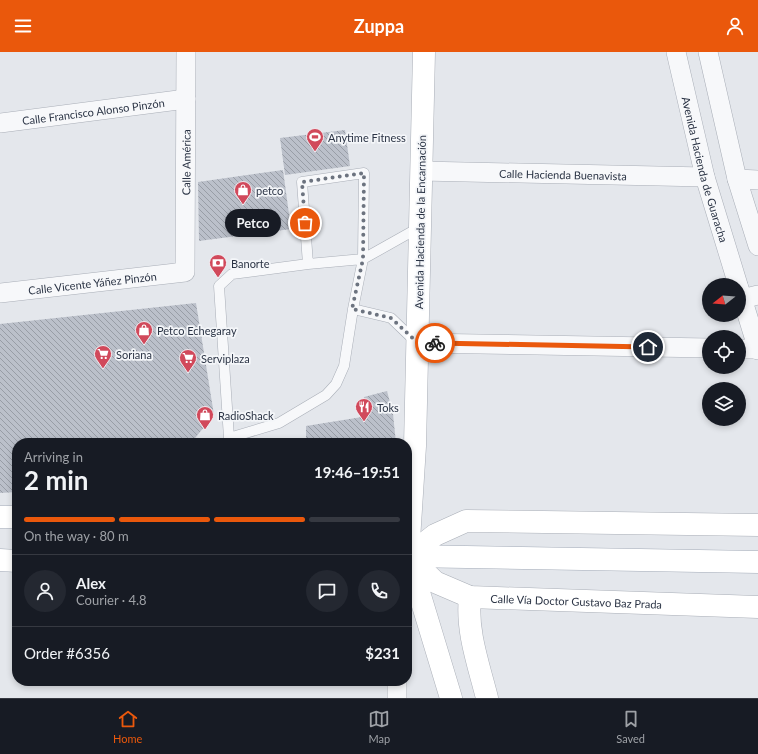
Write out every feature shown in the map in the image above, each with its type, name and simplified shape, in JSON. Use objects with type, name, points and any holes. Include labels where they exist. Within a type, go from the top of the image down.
[{"type":"main road","name":"Avenida Hacienda de la Encarnación","points":[[412,438],[418,343],[424,52]]},
{"type":"main road","points":[[0,517],[12,517]]},
{"type":"main road","points":[[412,552],[434,535],[466,521],[758,525]]},
{"type":"main road","points":[[412,556],[758,562]]},
{"type":"main road","points":[[0,560],[12,560]]},
{"type":"main road","name":"Calle Vía Doctor Gustavo Baz Prada","points":[[412,561],[435,582],[470,597],[758,607]]},
{"type":"main road","points":[[412,572],[451,698]]},
{"type":"main road","points":[[470,597],[468,610],[470,625],[486,698]]},
{"type":"street","name":"Calle América","points":[[185,272],[186,52]]},
{"type":"street","name":"Avenida Hacienda de Guaracha","points":[[676,52],[705,177],[739,278]]},
{"type":"street","points":[[708,52],[737,179],[758,246]]},
{"type":"street","name":"Calle Francisco Alonso Pinzón","points":[[0,123],[186,99]]},
{"type":"street","name":"Calle Hacienda Buenavista","points":[[421,171],[705,177]]},
{"type":"street","points":[[737,179],[758,180]]},
{"type":"street","name":"Calle Vicente Yáñez Pinzón","points":[[0,293],[185,272]]},
{"type":"street","name":"Avenida Hacienda de Guaracha","points":[[746,300],[758,349]]},
{"type":"street","points":[[418,343],[702,348]]},
{"type":"street","points":[[746,349],[758,349]]},
{"type":"street","points":[[397,686],[397,698]]},
{"type":"lane","points":[[234,438],[279,423],[326,395],[336,384],[344,366],[352,309],[363,259],[364,173],[302,182],[308,264]]},
{"type":"lane","points":[[228,438],[219,286],[232,274],[308,264],[363,259],[420,227]]},
{"type":"lane","points":[[352,309],[391,318],[418,343]]},
{"type":"building","name":"Anytime Fitness","points":[[345,130],[350,166],[285,175],[280,138]]},
{"type":"building","name":"petco","points":[[283,170],[291,229],[199,241],[198,182]]},
{"type":"building","name":"Soriana","points":[[196,303],[214,415],[195,438],[12,438],[12,492],[0,493],[0,324]]},
{"type":"building","name":"Toks","points":[[387,391],[393,414],[395,438],[306,438],[306,426],[362,417],[364,397]]},
{"type":"way so far","points":[[305,223],[302,182],[364,173],[363,259],[352,309],[391,318],[418,343],[435,343]]},
{"type":"place","name":"Anytime Fitness","points":[[315,152]]},
{"type":"place","name":"petco","points":[[243,205]]},
{"type":"place","name":"Petco","points":[[305,223]]},
{"type":"place","name":"Banorte","points":[[218,278]]},
{"type":"place","name":"Petco Echegaray","points":[[144,345]]},
{"type":"place","name":"Soriana","points":[[103,369]]},
{"type":"place","name":"Serviplaza","points":[[188,373]]},
{"type":"place","name":"Toks","points":[[364,422]]},
{"type":"place","name":"RadioShack","points":[[205,430]]},
{"type":"route","points":[[435,343],[648,347]]}]
